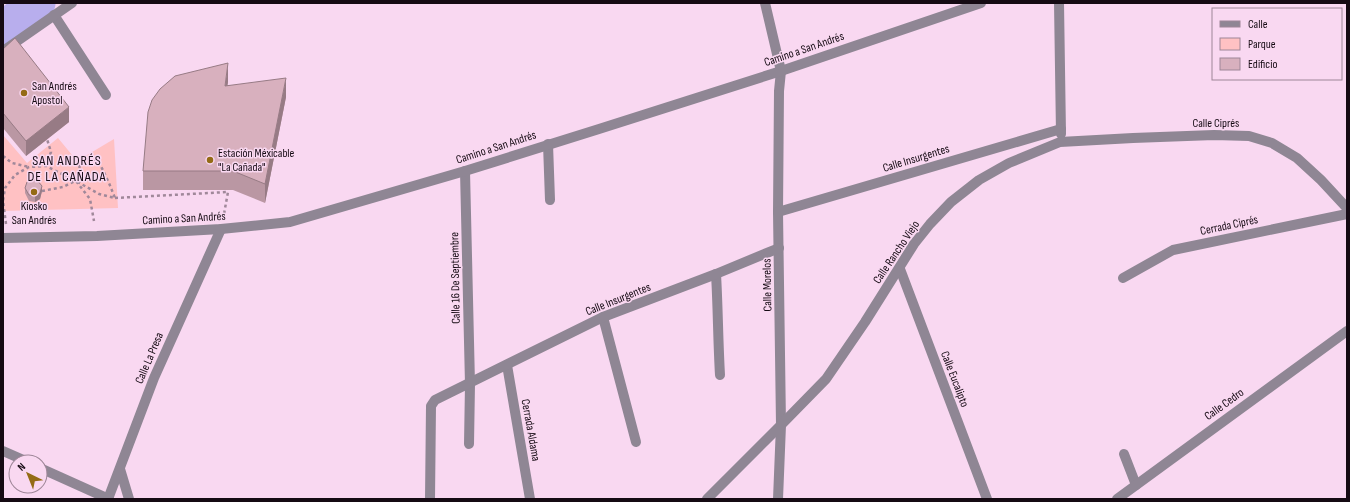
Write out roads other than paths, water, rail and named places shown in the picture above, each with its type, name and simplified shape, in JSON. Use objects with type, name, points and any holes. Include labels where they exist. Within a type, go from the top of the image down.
[{"type":"street","points":[[3,52],[72,3]]},
{"type":"street","name":"Calle Morelos","points":[[765,3],[781,71],[779,91],[778,212],[782,425],[778,499]]},
{"type":"street","name":"Camino a San Andrés","points":[[6,238],[97,236],[221,229],[290,222],[465,171],[781,71],[981,3]]},
{"type":"street","points":[[1060,3],[1060,142]]},
{"type":"street","points":[[54,15],[106,95]]},
{"type":"street","name":"Calle Insurgentes","points":[[778,212],[1061,129]]},
{"type":"street","name":"Calle Ciprés","points":[[1060,142],[1214,135],[1249,136],[1272,143],[1297,158],[1321,180],[1347,208]]},
{"type":"street","name":"Calle Rancho Viejo","points":[[706,499],[782,425],[826,379],[900,269],[914,244],[930,224],[951,202],[979,180],[1010,163],[1060,142]]},
{"type":"street","points":[[548,144],[550,200]]},
{"type":"street","name":"Calle 16 De Septiembre","points":[[465,171],[470,384],[469,444]]},
{"type":"street","name":"Cerrada Ciprés","points":[[1123,278],[1173,250],[1347,214]]},
{"type":"street","name":"Calle La Presa","points":[[108,499],[154,378],[221,229]]},
{"type":"street","name":"Calle Insurgentes","points":[[430,499],[431,406],[437,399],[604,317],[779,248]]},
{"type":"street","name":"Calle Eucalipto","points":[[900,269],[987,499]]},
{"type":"street","points":[[716,274],[719,316],[718,341],[720,375]]},
{"type":"street","points":[[604,317],[636,442]]},
{"type":"street","name":"Calle Cedro","points":[[1117,499],[1347,331]]},
{"type":"street","name":"Cerrada Aldama","points":[[507,365],[530,499]]},
{"type":"street","points":[[1124,454],[1136,485]]},
{"type":"street","points":[[120,469],[129,499]]},
{"type":"street","points":[[48,472],[108,499]]},
{"type":"waterway","points":[[3,28],[38,3]]},
{"type":"place","name":"San Andrés Apostol","points":[[24,93]]},
{"type":"place","name":"Estación Méxicable \"La Cañada\"","points":[[210,160]]},
{"type":"place","name":"Kiosko San Andrés","points":[[34,192]]},
{"type":"district","name":"SAN ANDRÉS DE LA CAÑADA","points":[[67,168]]}]
